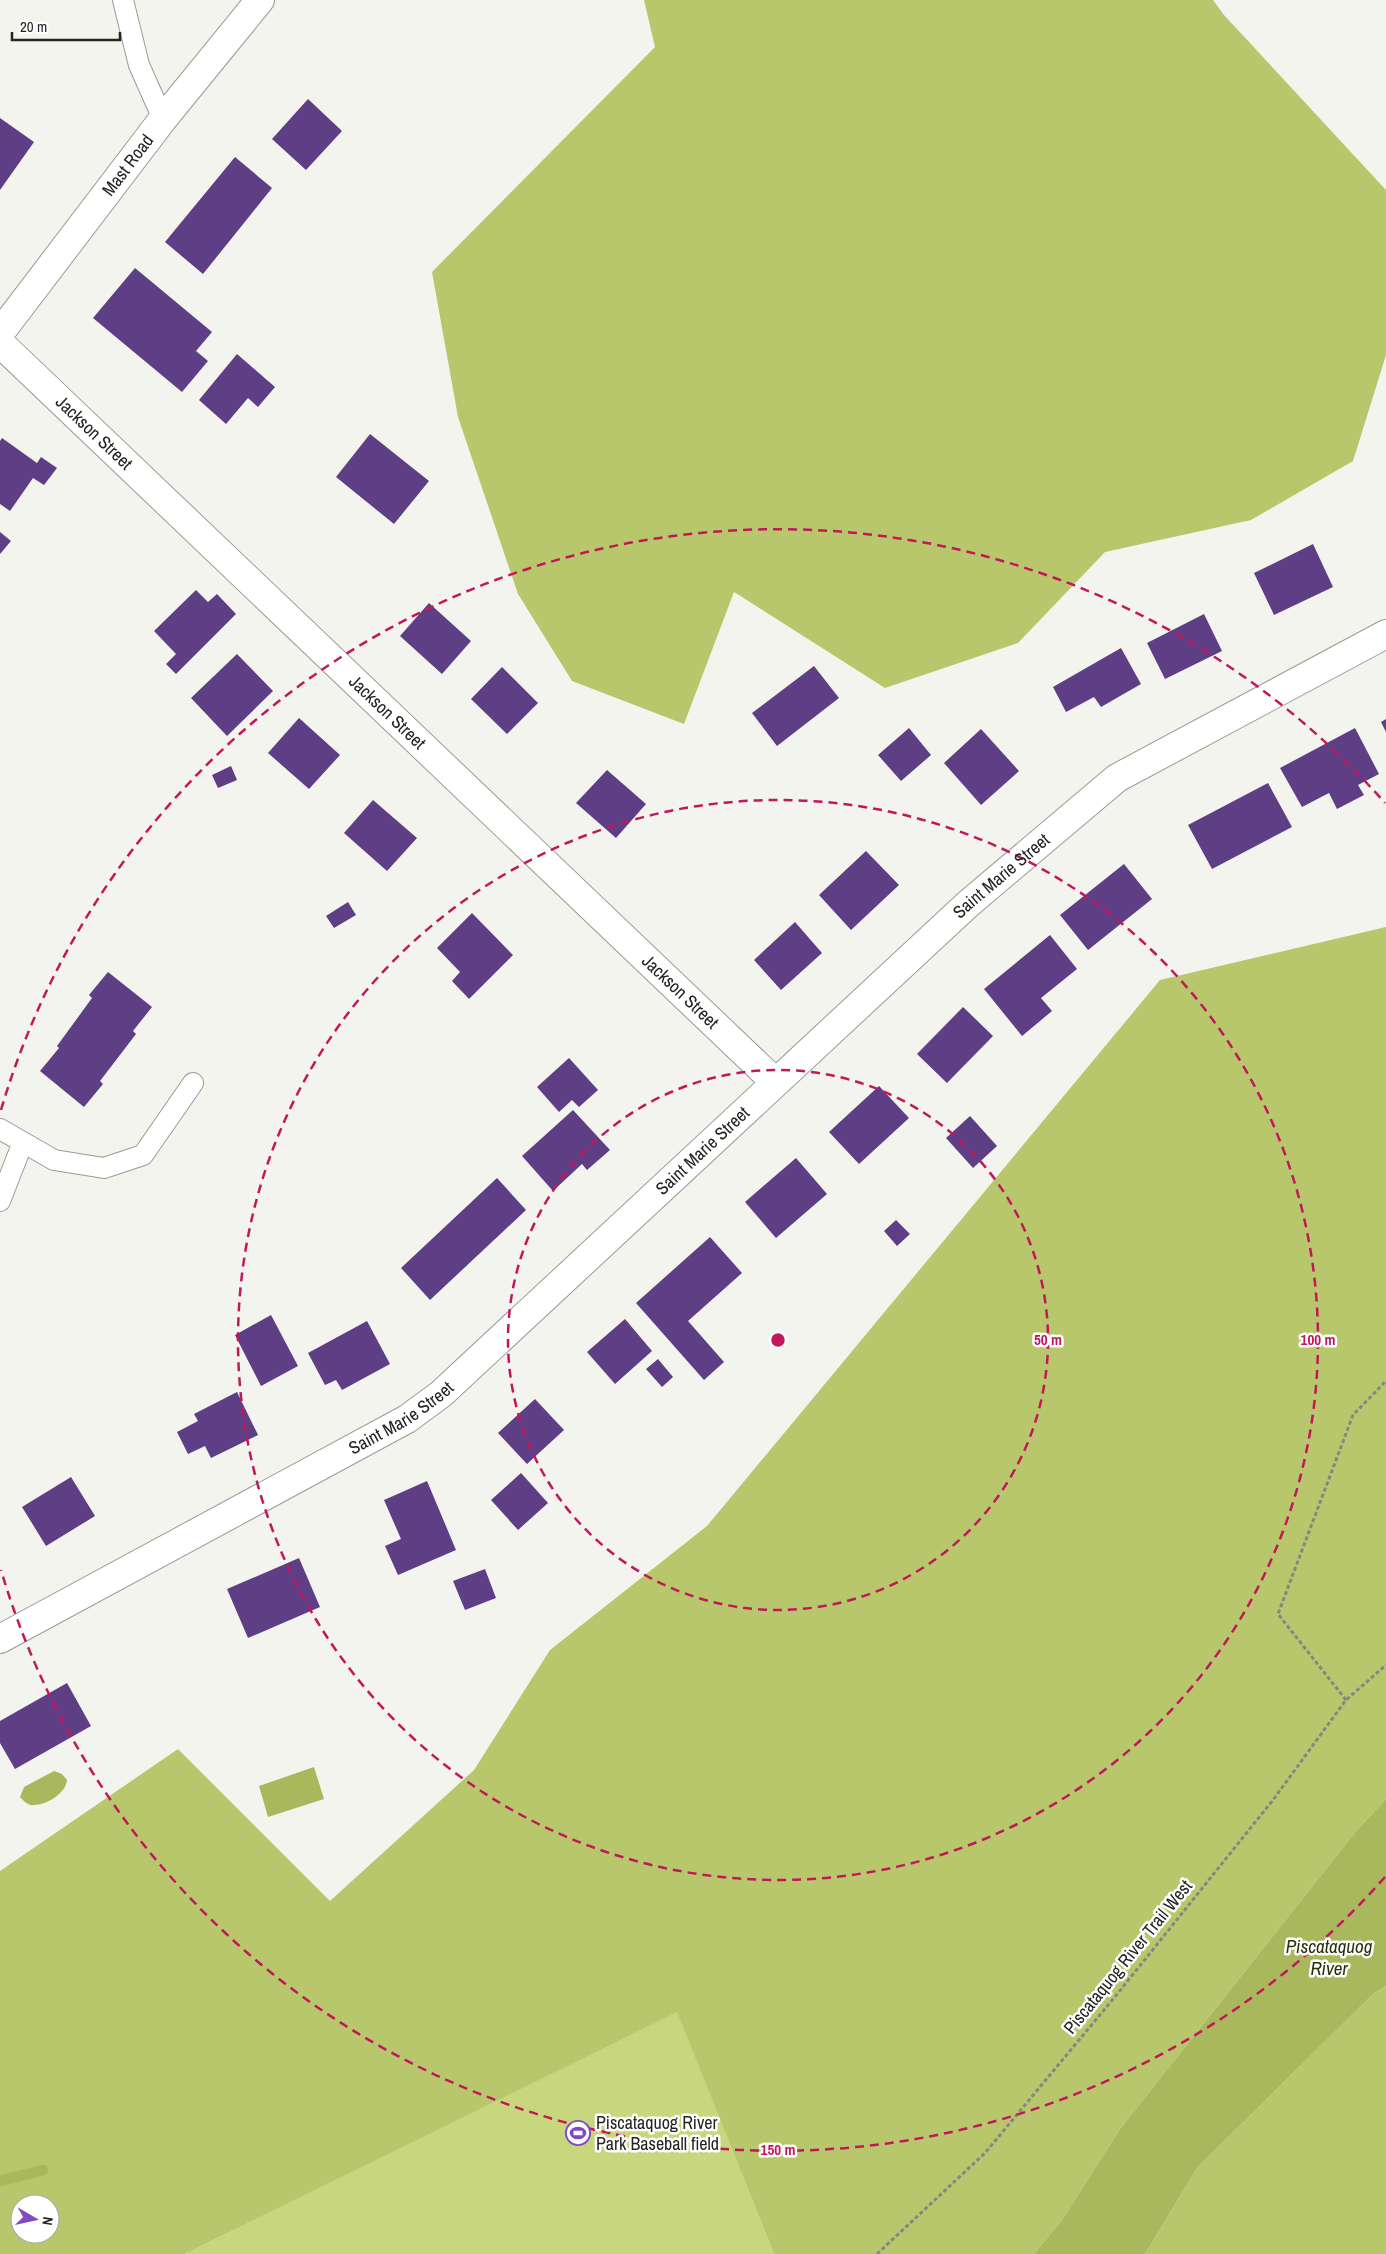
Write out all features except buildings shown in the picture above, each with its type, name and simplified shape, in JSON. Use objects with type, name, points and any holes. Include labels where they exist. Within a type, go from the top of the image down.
[{"type":"street","name":"Mast Road","points":[[0,333],[163,119],[260,0]]},
{"type":"street","name":"Jackson Street","points":[[0,343],[775,1082]]},
{"type":"street","name":"Saint Marie Street","points":[[0,1639],[407,1419],[441,1394],[968,904],[1117,778],[1386,634]]},
{"type":"lane","points":[[122,0],[139,65],[163,119]]},
{"type":"lane","points":[[0,1129],[54,1160],[104,1168],[143,1155],[192,1083]]},
{"type":"lane","points":[[0,1201],[23,1142]]},
{"type":"path","points":[[1346,1700],[1278,1614],[1353,1415],[1386,1381]]},
{"type":"path","name":"Piscataquog River Trail West","points":[[878,2254],[991,2146],[1114,1998],[1273,1800],[1346,1700],[1386,1665]]},
{"type":"shaded area","points":[[644,0],[1213,0],[1224,15],[1386,190],[1386,355],[1353,461],[1251,520],[1105,552],[1018,643],[885,688],[734,592],[684,724],[572,681],[518,594],[458,417],[432,272],[655,47]]},
{"type":"shaded area","points":[[1386,927],[1386,1799],[1357,1830],[1120,2129],[1062,2220],[1034,2254],[774,2254],[677,2012],[185,2254],[0,2254],[0,1871],[178,1749],[330,1901],[474,1770],[550,1650],[707,1526],[1160,980]]},
{"type":"shaded area","points":[[1386,1986],[1386,2254],[1145,2254],[1197,2168],[1374,1993]]},
{"type":"shaded area","name":"Piscataquog River Park Baseball field","points":[[677,2011],[774,2254],[185,2254]]},
{"type":"water","points":[[314,1767],[324,1799],[268,1817],[259,1786]]},
{"type":"water","points":[[54,1771],[62,1774],[67,1780],[60,1794],[50,1801],[32,1805],[26,1803],[20,1797],[24,1787]]},
{"type":"water","name":"Piscataquog River","points":[[1386,1799],[1386,1986],[1374,1993],[1197,2168],[1145,2254],[1034,2254],[1062,2220],[1120,2129],[1357,1830]]},
{"type":"waterway","points":[[0,2181],[43,2170]]},
{"type":"place","name":"Piscataquog River Park Baseball field","points":[[578,2133]]}]
